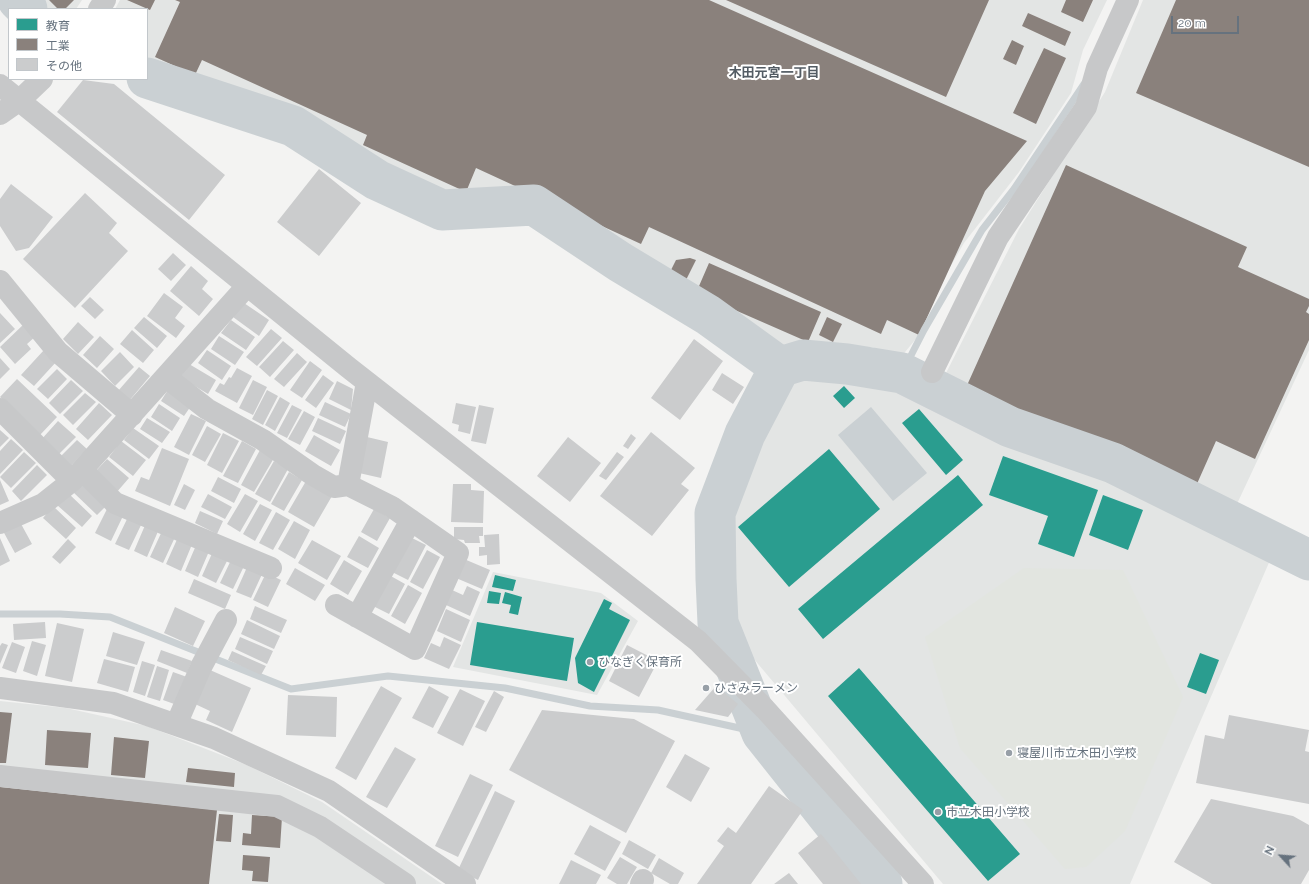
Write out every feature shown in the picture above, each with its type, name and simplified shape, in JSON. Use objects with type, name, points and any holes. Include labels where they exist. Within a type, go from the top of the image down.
[{"type":"street","points":[[932,372],[998,237],[1086,107],[1097,68],[1128,0]]},
{"type":"street","points":[[0,114],[20,100],[41,80]]},
{"type":"street","points":[[0,85],[367,382],[698,641],[765,709],[923,884]]},
{"type":"street","points":[[0,281],[58,352],[132,415]]},
{"type":"street","points":[[0,523],[43,504],[77,476],[248,286]]},
{"type":"street","points":[[166,377],[207,409],[263,440],[313,475],[334,487],[348,485],[392,507],[458,553],[414,649],[336,605]]},
{"type":"street","points":[[348,485],[367,382]]},
{"type":"street","points":[[0,409],[77,476],[115,503],[271,568]]},
{"type":"street","points":[[357,617],[411,520]]},
{"type":"street","points":[[176,725],[205,659],[226,620]]},
{"type":"street","points":[[0,688],[112,703],[214,738],[329,791],[464,884]]},
{"type":"street","points":[[0,776],[277,806],[320,827],[405,884]]},
{"type":"shaded area","points":[[36,0],[82,0],[77,8],[45,8]]},
{"type":"shaded area","points":[[120,0],[1107,0],[1083,50],[1071,93],[1019,172],[964,243],[931,300],[919,335],[901,357],[872,347],[786,348],[526,197],[454,204],[431,198],[312,131],[227,96],[148,67],[148,8],[116,8]]},
{"type":"shaded area","points":[[1143,0],[1309,0],[1309,350],[1236,506],[1118,454],[1016,421],[941,383],[1019,229],[1105,92]]},
{"type":"shaded area","name":"寝屋川市立木田小学校","points":[[804,365],[899,379],[1011,432],[1110,470],[1274,551],[1130,884],[943,884],[722,621],[720,515],[748,436],[784,374]]},
{"type":"shaded area","points":[[871,407],[927,473],[893,501],[838,435]]},
{"type":"shaded area","points":[[1024,568],[1123,570],[1183,697],[1125,831],[1086,867],[1065,869],[960,748],[925,637]]},
{"type":"shaded area","points":[[493,572],[601,593],[638,621],[597,695],[453,667]]},
{"type":"shaded area","points":[[0,701],[66,708],[147,726],[247,765],[322,802],[442,884],[0,884]]},
{"type":"building: 教育","points":[[844,386],[855,398],[844,408],[833,396]]},
{"type":"building: 教育","points":[[919,409],[963,460],[946,475],[902,423]]},
{"type":"building: 教育","points":[[829,449],[880,509],[789,587],[738,527]]},
{"type":"building: 教育","points":[[1003,456],[1098,490],[1074,557],[1038,544],[1048,516],[989,495]]},
{"type":"building: 教育","points":[[958,475],[983,505],[823,639],[798,609]]},
{"type":"building: 教育","points":[[1103,495],[1143,510],[1128,550],[1089,535]]},
{"type":"building: 教育","points":[[495,575],[516,580],[513,591],[492,587]]},
{"type":"building: 教育","points":[[489,591],[501,593],[499,604],[487,603]]},
{"type":"building: 教育","points":[[505,592],[522,597],[518,615],[509,613],[511,605],[502,603]]},
{"type":"building: 教育","points":[[604,599],[612,603],[609,609],[630,620],[594,692],[578,683],[575,658]]},
{"type":"building: 教育","points":[[477,622],[574,638],[567,681],[470,665]]},
{"type":"building: 教育","points":[[1200,653],[1219,660],[1206,694],[1187,687]]},
{"type":"building: 教育","points":[[859,668],[1020,854],[988,881],[828,696]]},
{"type":"building: 工業","points":[[49,0],[74,0],[66,8],[57,8]]},
{"type":"building: 工業","points":[[127,0],[155,0],[150,10]]},
{"type":"building: 工業","points":[[175,0],[709,0],[1027,141],[985,191],[919,335],[887,320],[881,334],[649,227],[641,244],[476,168],[466,192],[363,145],[367,135],[202,60],[195,75],[155,57],[180,2]]},
{"type":"building: 工業","points":[[726,0],[989,0],[946,97]]},
{"type":"building: 工業","points":[[1066,0],[1093,0],[1083,22],[1061,12]]},
{"type":"building: 工業","points":[[1176,0],[1309,0],[1309,167],[1136,93]]},
{"type":"building: 工業","points":[[1028,13],[1071,32],[1065,46],[1022,26]]},
{"type":"building: 工業","points":[[1012,40],[1024,46],[1016,65],[1003,59]]},
{"type":"building: 工業","points":[[1044,48],[1066,58],[1036,124],[1013,113]]},
{"type":"building: 工業","points":[[1066,165],[1247,247],[1238,267],[1309,299],[1309,306],[1306,312],[1309,314],[1309,340],[1255,459],[1216,441],[1196,486],[1134,458],[1130,467],[964,392]]},
{"type":"building: 工業","points":[[690,258],[696,260],[684,284],[668,276],[676,260]]},
{"type":"building: 工業","points":[[709,263],[821,312],[808,342],[696,293]]},
{"type":"building: 工業","points":[[827,317],[842,324],[833,342],[819,335]]},
{"type":"building: 工業","points":[[0,712],[12,713],[6,763],[0,763]]},
{"type":"building: 工業","points":[[47,730],[91,733],[88,768],[45,765]]},
{"type":"building: 工業","points":[[114,737],[149,741],[145,778],[111,775]]},
{"type":"building: 工業","points":[[188,768],[235,773],[234,787],[186,782]]},
{"type":"building: 工業","points":[[0,787],[217,810],[209,884],[0,884]]},
{"type":"building: 工業","points":[[219,814],[233,815],[231,842],[216,841]]},
{"type":"building: 工業","points":[[252,815],[282,817],[280,848],[242,845],[243,833],[251,834]]},
{"type":"building: 工業","points":[[243,855],[270,857],[268,882],[252,881],[253,871],[242,870]]},
{"type":"building: その他","points":[[83,80],[114,84],[225,175],[189,220],[57,112]]},
{"type":"building: その他","points":[[319,169],[361,203],[319,256],[277,222]]},
{"type":"building: その他","points":[[11,184],[53,217],[29,248],[16,251],[0,226],[0,199]]},
{"type":"building: その他","points":[[85,193],[117,223],[109,233],[128,251],[75,308],[23,259]]},
{"type":"building: その他","points":[[173,253],[186,265],[171,281],[158,269]]},
{"type":"building: その他","points":[[191,266],[208,281],[202,289],[213,299],[199,316],[170,291]]},
{"type":"building: その他","points":[[164,293],[183,307],[175,318],[185,326],[176,338],[147,316]]},
{"type":"building: その他","points":[[90,297],[104,310],[95,319],[81,306]]},
{"type":"building: その他","points":[[244,303],[269,320],[259,336],[233,317]]},
{"type":"building: その他","points":[[0,313],[15,329],[0,343]]},
{"type":"building: その他","points":[[144,317],[167,336],[157,348],[134,328]]},
{"type":"building: その他","points":[[231,320],[255,337],[246,350],[221,333]]},
{"type":"building: その他","points":[[78,322],[94,337],[78,354],[63,339]]},
{"type":"building: その他","points":[[25,323],[37,335],[27,344],[31,349],[15,364],[0,347]]},
{"type":"building: その他","points":[[271,329],[282,338],[257,366],[246,357]]},
{"type":"building: その他","points":[[132,330],[154,350],[143,363],[120,344]]},
{"type":"building: その他","points":[[100,336],[114,349],[97,368],[83,355]]},
{"type":"building: その他","points":[[219,336],[244,352],[235,365],[211,349]]},
{"type":"building: その他","points":[[694,339],[723,361],[680,420],[651,398]]},
{"type":"building: その他","points":[[283,341],[294,350],[270,377],[259,367]]},
{"type":"building: その他","points":[[44,350],[57,361],[34,386],[21,375]]},
{"type":"building: その他","points":[[207,350],[231,366],[222,380],[198,363]]},
{"type":"building: その他","points":[[120,352],[134,367],[115,386],[101,371]]},
{"type":"building: その他","points":[[297,353],[307,362],[284,387],[274,379]]},
{"type":"building: その他","points":[[0,358],[10,369],[0,379]]},
{"type":"building: その他","points":[[310,361],[322,370],[302,398],[290,390]]},
{"type":"building: その他","points":[[189,364],[216,380],[208,394],[180,377]]},
{"type":"building: その他","points":[[139,367],[150,376],[129,401],[118,391]]},
{"type":"building: その他","points":[[237,368],[252,376],[237,403],[215,391],[220,383],[224,385],[229,377],[231,378]]},
{"type":"building: その他","points":[[57,369],[67,379],[48,399],[37,389]]},
{"type":"building: その他","points":[[722,373],[744,387],[733,404],[712,390]]},
{"type":"building: その他","points":[[323,375],[334,383],[316,408],[305,400]]},
{"type":"building: その他","points":[[17,379],[57,417],[40,435],[0,397]]},
{"type":"building: その他","points":[[71,380],[83,391],[60,414],[49,403]]},
{"type":"building: その他","points":[[253,380],[267,387],[253,415],[239,408]]},
{"type":"building: その他","points":[[337,381],[353,389],[351,410],[329,399]]},
{"type":"building: その他","points":[[169,388],[193,403],[184,416],[161,401]]},
{"type":"building: その他","points":[[267,390],[278,396],[263,425],[252,419]]},
{"type":"building: その他","points":[[85,393],[96,402],[73,425],[63,415]]},
{"type":"building: その他","points":[[280,397],[290,403],[275,431],[265,425]]},
{"type":"building: その他","points":[[325,402],[351,414],[345,427],[319,415]]},
{"type":"building: その他","points":[[99,403],[112,415],[88,440],[76,429]]},
{"type":"building: その他","points":[[456,403],[476,407],[470,434],[458,431],[459,425],[452,423]]},
{"type":"building: その他","points":[[159,404],[180,418],[172,431],[151,417]]},
{"type":"building: その他","points":[[292,405],[302,410],[287,438],[277,433]]},
{"type":"building: その他","points":[[479,405],[494,408],[486,444],[471,441]]},
{"type":"building: その他","points":[[304,411],[315,417],[300,445],[288,439]]},
{"type":"building: その他","points":[[191,414],[206,421],[189,455],[174,447]]},
{"type":"building: その他","points":[[147,418],[170,432],[162,443],[140,429]]},
{"type":"building: その他","points":[[318,418],[346,431],[340,444],[312,431]]},
{"type":"building: その他","points":[[58,421],[76,437],[57,456],[40,441]]},
{"type":"building: その他","points":[[207,426],[221,434],[205,462],[192,455]]},
{"type":"building: その他","points":[[133,428],[159,446],[149,459],[124,440]]},
{"type":"building: その他","points":[[0,430],[9,438],[0,447]]},
{"type":"building: その他","points":[[651,432],[695,468],[681,484],[689,490],[652,536],[600,496]]},
{"type":"building: その他","points":[[223,433],[239,441],[222,473],[207,465]]},
{"type":"building: その他","points":[[631,434],[636,438],[628,449],[623,446]]},
{"type":"building: その他","points":[[314,435],[340,450],[331,466],[305,451]]},
{"type":"building: その他","points":[[367,437],[388,442],[381,478],[359,473]]},
{"type":"building: その他","points":[[568,437],[601,463],[570,502],[537,476]]},
{"type":"building: その他","points":[[11,439],[23,450],[0,474],[0,451]]},
{"type":"building: その他","points":[[77,440],[87,449],[68,469],[58,459]]},
{"type":"building: その他","points":[[121,441],[146,460],[133,476],[109,457]]},
{"type":"building: その他","points":[[242,441],[256,449],[238,483],[223,476]]},
{"type":"building: その他","points":[[162,448],[189,459],[170,506],[135,491],[141,477],[149,480]]},
{"type":"building: その他","points":[[260,450],[274,458],[254,492],[241,485]]},
{"type":"building: その他","points":[[24,452],[36,463],[11,488],[0,477]]},
{"type":"building: その他","points":[[617,452],[624,457],[606,480],[599,476]]},
{"type":"building: その他","points":[[107,459],[129,478],[116,493],[94,473]]},
{"type":"building: その他","points":[[274,461],[288,469],[270,502],[255,494]]},
{"type":"building: その他","points":[[37,465],[47,475],[21,501],[12,491]]},
{"type":"building: その他","points":[[289,472],[302,480],[284,511],[271,504]]},
{"type":"building: その他","points":[[218,477],[241,489],[234,503],[211,491]]},
{"type":"building: その他","points":[[0,480],[9,501],[0,505]]},
{"type":"building: その他","points":[[84,480],[109,503],[97,515],[73,492]]},
{"type":"building: その他","points":[[306,481],[332,496],[314,527],[288,512]]},
{"type":"building: その他","points":[[184,484],[195,490],[185,510],[174,505]]},
{"type":"building: その他","points":[[453,484],[471,484],[471,490],[484,491],[483,523],[451,522]]},
{"type":"building: その他","points":[[68,493],[92,516],[82,527],[57,505]]},
{"type":"building: その他","points":[[208,494],[232,507],[225,519],[201,507]]},
{"type":"building: その他","points":[[245,494],[258,501],[240,532],[227,524]]},
{"type":"building: その他","points":[[260,504],[272,510],[255,541],[243,534]]},
{"type":"building: その他","points":[[53,506],[76,528],[66,539],[43,518]]},
{"type":"building: その他","points":[[107,509],[123,516],[111,541],[95,533]]},
{"type":"building: その他","points":[[374,509],[390,518],[377,541],[361,532]]},
{"type":"building: その他","points":[[200,511],[223,521],[217,534],[195,523]]},
{"type":"building: その他","points":[[276,512],[290,520],[273,550],[259,543]]},
{"type":"building: その他","points":[[128,517],[142,523],[129,550],[115,544]]},
{"type":"building: その他","points":[[294,521],[310,530],[295,559],[278,549]]},
{"type":"building: その他","points":[[20,522],[32,544],[15,553],[3,531]]},
{"type":"building: その他","points":[[146,523],[159,529],[147,557],[134,551]]},
{"type":"building: その他","points":[[454,527],[483,527],[483,536],[479,536],[480,543],[465,543],[464,540],[454,539]]},
{"type":"building: その他","points":[[163,529],[176,535],[163,563],[150,557]]},
{"type":"building: その他","points":[[499,534],[500,564],[487,565],[487,555],[479,556],[479,547],[485,547],[484,535]]},
{"type":"building: その他","points":[[179,535],[193,542],[181,571],[166,564]]},
{"type":"building: その他","points":[[359,536],[379,548],[368,568],[347,557]]},
{"type":"building: その他","points":[[410,537],[426,545],[408,580],[392,572]]},
{"type":"building: その他","points":[[0,538],[10,561],[0,566]]},
{"type":"building: その他","points":[[68,539],[76,547],[60,564],[52,557]]},
{"type":"building: その他","points":[[312,540],[341,556],[327,580],[298,563]]},
{"type":"building: その他","points":[[197,543],[210,549],[198,577],[185,571]]},
{"type":"building: その他","points":[[214,549],[229,557],[216,583],[202,576]]},
{"type":"building: その他","points":[[427,550],[440,557],[423,589],[410,582]]},
{"type":"building: その他","points":[[232,558],[245,564],[233,589],[220,583]]},
{"type":"building: その他","points":[[464,559],[490,570],[482,589],[456,578]]},
{"type":"building: その他","points":[[344,560],[362,571],[348,595],[330,584]]},
{"type":"building: その他","points":[[248,565],[263,572],[251,598],[236,592]]},
{"type":"building: その他","points":[[295,568],[325,585],[315,601],[286,584]]},
{"type":"building: その他","points":[[266,573],[281,580],[268,607],[253,600]]},
{"type":"building: その他","points":[[389,575],[405,584],[389,614],[373,606]]},
{"type":"building: その他","points":[[194,579],[231,595],[225,609],[188,593]]},
{"type":"building: その他","points":[[408,585],[422,593],[405,624],[391,616]]},
{"type":"building: その他","points":[[467,586],[480,592],[470,616],[446,605],[452,590],[463,595]]},
{"type":"building: その他","points":[[255,606],[287,620],[281,633],[250,619]]},
{"type":"building: その他","points":[[175,607],[205,621],[193,646],[164,633]]},
{"type":"building: その他","points":[[446,609],[470,620],[461,642],[437,631]]},
{"type":"building: その他","points":[[247,620],[280,636],[274,649],[241,634]]},
{"type":"building: その他","points":[[45,622],[46,638],[14,640],[13,624]]},
{"type":"building: その他","points":[[57,623],[84,629],[72,682],[45,676]]},
{"type":"building: その他","points":[[113,632],[145,642],[137,665],[106,656]]},
{"type":"building: その他","points":[[240,637],[273,651],[267,664],[235,649]]},
{"type":"building: その他","points":[[444,637],[461,645],[449,669],[424,658],[431,643],[440,647]]},
{"type":"building: その他","points":[[32,641],[46,645],[37,676],[23,671]]},
{"type":"building: その他","points":[[12,642],[25,647],[16,673],[2,668]]},
{"type":"building: その他","points":[[2,643],[8,645],[0,664],[0,646]]},
{"type":"building: その他","points":[[627,645],[658,661],[639,697],[609,681]]},
{"type":"building: その他","points":[[161,650],[192,661],[187,673],[157,661]]},
{"type":"building: その他","points":[[232,651],[266,666],[261,675],[228,660]]},
{"type":"building: その他","points":[[104,659],[135,667],[128,692],[97,683]]},
{"type":"building: その他","points":[[142,661],[155,665],[145,696],[133,692]]},
{"type":"building: その他","points":[[157,666],[169,670],[160,701],[147,697]]},
{"type":"building: その他","points":[[210,670],[251,688],[232,732],[206,720],[210,711],[195,704]]},
{"type":"building: その他","points":[[173,672],[187,677],[177,705],[163,700]]},
{"type":"building: その他","points":[[381,686],[402,698],[356,780],[335,768]]},
{"type":"building: その他","points":[[429,686],[449,697],[433,728],[412,718]]},
{"type":"building: その他","points":[[716,686],[738,704],[728,717],[695,710]]},
{"type":"building: その他","points":[[460,689],[485,701],[463,746],[437,733]]},
{"type":"building: その他","points":[[494,691],[504,697],[486,732],[475,727]]},
{"type":"building: その他","points":[[288,695],[337,697],[336,737],[286,735]]},
{"type":"building: その他","points":[[542,710],[634,719],[675,741],[626,833],[509,770]]},
{"type":"building: その他","points":[[1229,715],[1309,730],[1305,751],[1309,752],[1309,804],[1196,783],[1205,735],[1224,739]]},
{"type":"building: その他","points":[[395,747],[416,759],[387,808],[366,797]]},
{"type":"building: その他","points":[[685,754],[710,768],[691,802],[666,787]]},
{"type":"building: その他","points":[[470,774],[493,785],[458,857],[435,846]]},
{"type":"building: その他","points":[[769,786],[803,810],[751,884],[697,884],[724,846],[717,841],[728,827],[736,833]]},
{"type":"building: その他","points":[[495,791],[515,801],[478,880],[458,870]]},
{"type":"building: その他","points":[[1211,799],[1293,816],[1309,825],[1309,870],[1301,884],[1212,884],[1174,862]]},
{"type":"building: その他","points":[[590,825],[621,842],[605,871],[574,854]]},
{"type":"building: その他","points":[[821,834],[861,884],[823,884],[798,853]]},
{"type":"building: その他","points":[[629,840],[656,855],[648,869],[622,854]]},
{"type":"building: その他","points":[[620,857],[637,867],[627,884],[617,884],[607,878]]},
{"type":"building: その他","points":[[659,858],[684,873],[678,884],[670,884],[651,873]]},
{"type":"building: その他","points":[[571,860],[601,875],[596,884],[559,884]]},
{"type":"building: その他","points":[[789,873],[798,884],[774,884]]},
{"type":"waterway","points":[[18,0],[26,8]]},
{"type":"waterway","points":[[148,78],[293,126],[377,180],[442,210],[534,205],[620,262],[708,315],[780,367],[803,360],[847,364],[902,373],[1010,427],[1113,463],[1309,560]]},
{"type":"waterway","points":[[902,373],[924,330],[982,230],[1014,189],[1084,84]]},
{"type":"waterway","points":[[780,367],[745,434],[715,513],[718,623],[762,733],[882,884]]},
{"type":"waterway","points":[[0,614],[60,614],[110,617],[291,689],[388,676],[505,688],[590,706],[658,710],[762,733]]},
{"type":"place","name":"ひなぎく保育所","points":[[590,662]]},
{"type":"place","name":"ひさみラーメン","points":[[706,688]]},
{"type":"place","name":"寝屋川市立木田小学校","points":[[1009,753]]},
{"type":"place","name":"市立木田小学校","points":[[938,812]]},
{"type":"district","name":"木田元宮一丁目","points":[[774,73]]}]
